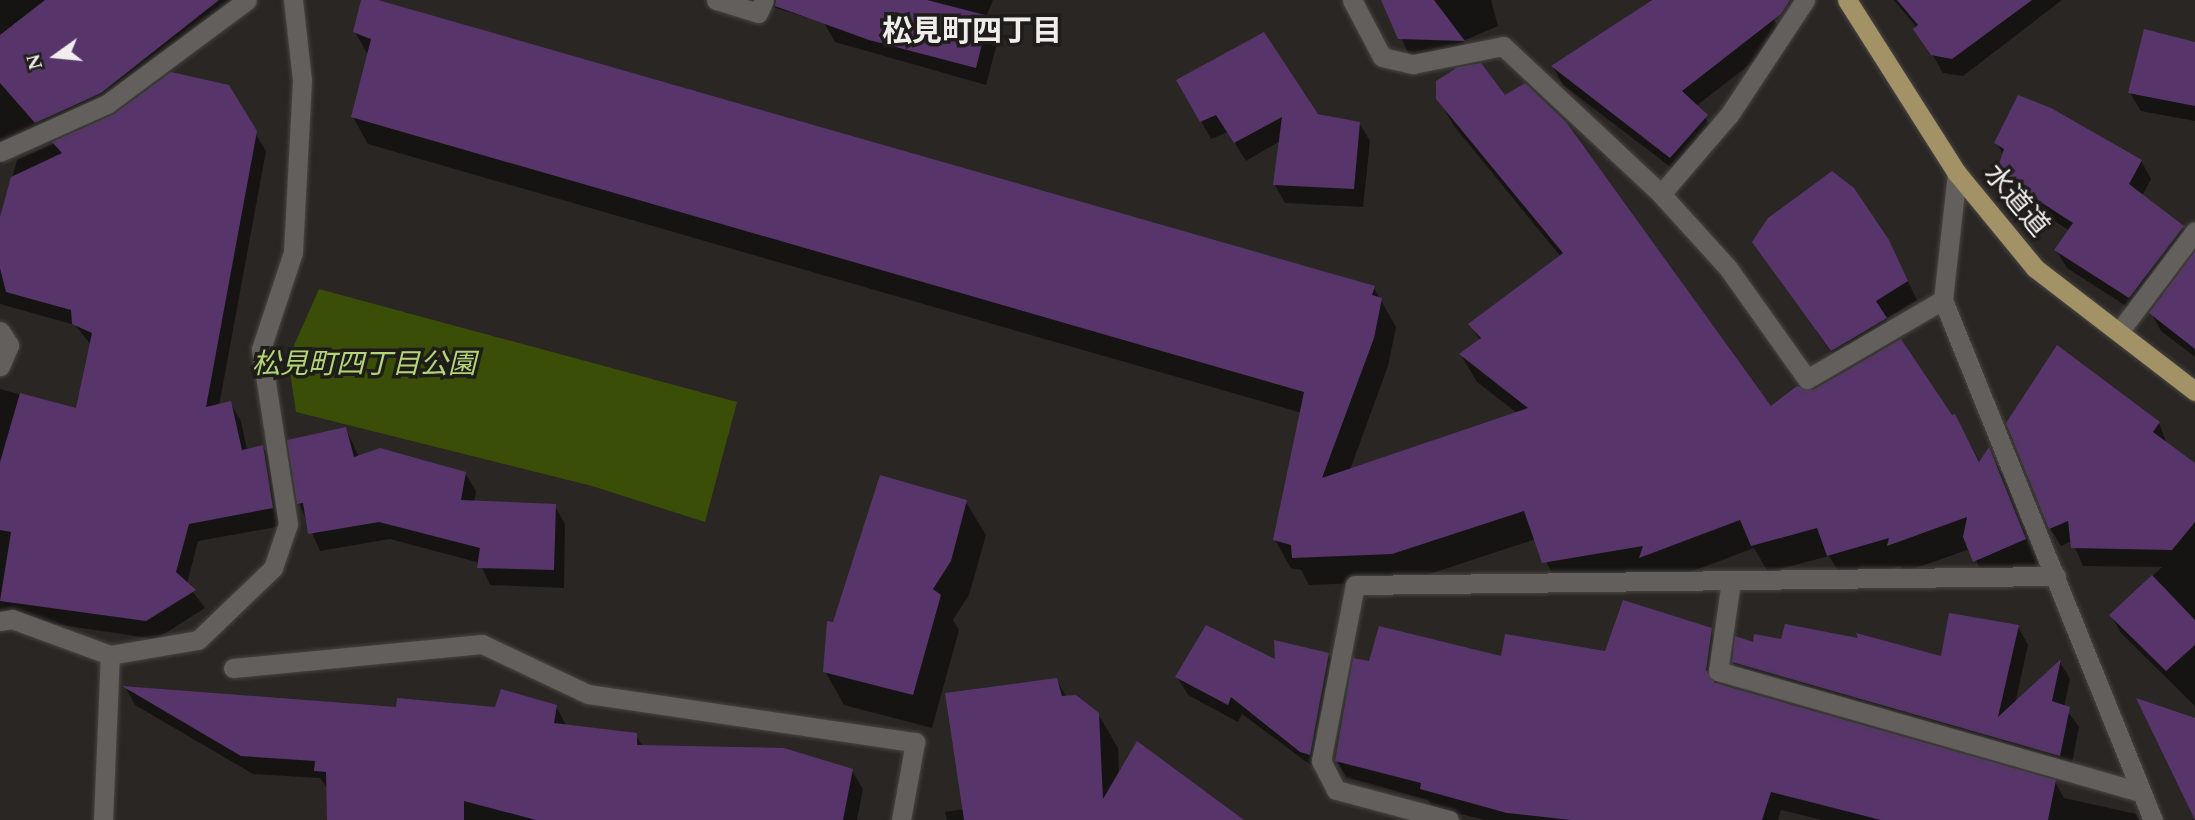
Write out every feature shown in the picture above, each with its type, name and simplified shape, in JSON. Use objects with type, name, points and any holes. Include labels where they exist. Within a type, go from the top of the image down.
[{"type":"main road","name":"水道道","points":[[1847,0],[1957,173],[2035,268],[2195,390]]},
{"type":"street","points":[[0,152],[107,104],[247,0]]},
{"type":"street","points":[[0,621],[12,619],[110,655],[198,640],[273,568],[288,524],[261,349],[293,252],[302,80],[293,0]]},
{"type":"street","points":[[716,0],[758,13],[764,0]]},
{"type":"street","points":[[1352,0],[1382,57],[1413,64],[1503,46],[1661,194],[1728,268],[1807,379],[1943,300]]},
{"type":"street","points":[[1661,194],[1729,116],[1805,0]]},
{"type":"street","points":[[1957,173],[1943,300],[2153,820]]},
{"type":"street","points":[[2119,332],[2195,231]]},
{"type":"street","points":[[0,331],[9,345],[0,366]]},
{"type":"street","points":[[1449,820],[1336,790],[1321,761],[1355,585],[2056,576]]},
{"type":"street","points":[[1731,581],[1718,671],[2141,792]]},
{"type":"street","points":[[233,668],[482,644],[589,694],[915,742],[901,820]]},
{"type":"street","points":[[103,820],[110,655]]},
{"type":"green space","name":"松見町四丁目公園","points":[[319,289],[737,402],[705,522],[592,486],[296,412],[288,359]]},
{"type":"building","points":[[45,0],[219,0],[101,93],[35,123],[0,83],[0,35]]},
{"type":"building","points":[[361,0],[378,0],[1375,286],[1372,295],[1382,298],[1374,338],[1322,478],[1528,408],[1459,354],[1481,338],[1468,324],[1563,253],[1436,99],[1436,81],[1458,67],[1481,63],[1505,95],[1525,83],[1566,122],[1771,406],[1797,386],[1813,390],[1901,339],[1952,415],[1955,414],[1979,462],[1989,447],[2026,539],[1973,562],[1963,537],[1967,517],[1887,546],[1889,538],[1827,556],[1817,528],[1751,546],[1740,520],[1639,558],[1643,546],[1542,563],[1524,511],[1392,554],[1292,558],[1291,545],[1273,540],[1304,392],[351,117],[371,39],[353,32]]},
{"type":"building","points":[[776,0],[927,0],[989,16],[976,68],[869,40],[775,6]]},
{"type":"building","points":[[1381,0],[1434,0],[1465,41],[1398,39]]},
{"type":"building","points":[[1652,0],[1790,0],[1781,14],[1682,91],[1708,115],[1670,158],[1551,66]]},
{"type":"building","points":[[1897,0],[2032,0],[1952,59],[1931,55],[1913,29],[1918,25]]},
{"type":"building","points":[[2144,29],[2195,42],[2195,106],[2128,93]]},
{"type":"building","points":[[1264,32],[1318,114],[1360,122],[1354,189],[1273,185],[1282,117],[1234,143],[1216,115],[1200,122],[1176,80]]},
{"type":"building","points":[[171,72],[229,85],[257,131],[206,407],[231,401],[242,450],[263,445],[273,508],[189,524],[176,572],[196,590],[146,621],[0,601],[11,532],[0,530],[0,462],[20,393],[76,408],[92,333],[72,324],[71,310],[6,292],[0,268],[0,217],[11,177],[62,153],[52,142],[114,114]]},
{"type":"building","points":[[2018,95],[2051,108],[2142,160],[2129,184],[2184,226],[2129,298],[2054,250],[2073,223],[1996,173],[2004,149],[1994,143]]},
{"type":"building","points":[[1832,171],[1854,188],[1889,240],[1908,281],[1876,301],[1887,318],[1831,351],[1752,242],[1768,218]]},
{"type":"building","points":[[2195,251],[2195,349],[2149,313]]},
{"type":"building","points":[[2057,345],[2160,422],[2153,432],[2195,463],[2195,522],[2172,550],[2071,548],[2068,521],[2049,529],[2006,423]]},
{"type":"building","points":[[346,427],[354,457],[380,448],[466,472],[461,500],[556,504],[554,570],[477,568],[480,548],[379,522],[308,534],[303,503],[297,504],[287,440]]},
{"type":"building","points":[[880,475],[967,500],[951,561],[933,589],[941,595],[913,695],[823,672],[827,621],[833,622]]},
{"type":"building","points":[[2152,575],[2195,620],[2195,645],[2166,671],[2109,615]]},
{"type":"building","points":[[1623,600],[1712,628],[1706,670],[1715,683],[2056,780],[2048,820],[1881,820],[1771,792],[1762,820],[1571,820],[1507,813],[1420,789],[1421,783],[1335,761],[1353,658],[1369,661],[1379,626],[1501,656],[1505,634],[1605,651]]},
{"type":"building","points":[[1949,613],[2019,625],[1998,717],[2061,659],[2052,701],[2070,707],[2060,756],[1732,662],[1735,636],[1753,642],[1754,634],[1781,639],[1785,624],[1858,638],[1856,633],[1941,656]]},
{"type":"building","points":[[1206,625],[1275,659],[1274,640],[1329,653],[1310,755],[1300,752],[1231,697],[1228,705],[1175,677]]},
{"type":"building","points":[[1057,678],[1062,696],[1076,695],[1099,713],[1103,799],[1137,741],[1244,820],[964,820],[945,693]]},
{"type":"building","points":[[122,686],[396,707],[397,698],[495,707],[501,689],[557,705],[554,723],[637,733],[637,745],[784,748],[853,769],[843,820],[536,820],[464,801],[464,820],[327,820],[326,772],[314,771],[315,761],[241,756]]},
{"type":"building","points":[[2136,698],[2195,718],[2195,820]]},
{"type":"district","name":"松見町四丁目","points":[[972,32]]}]
